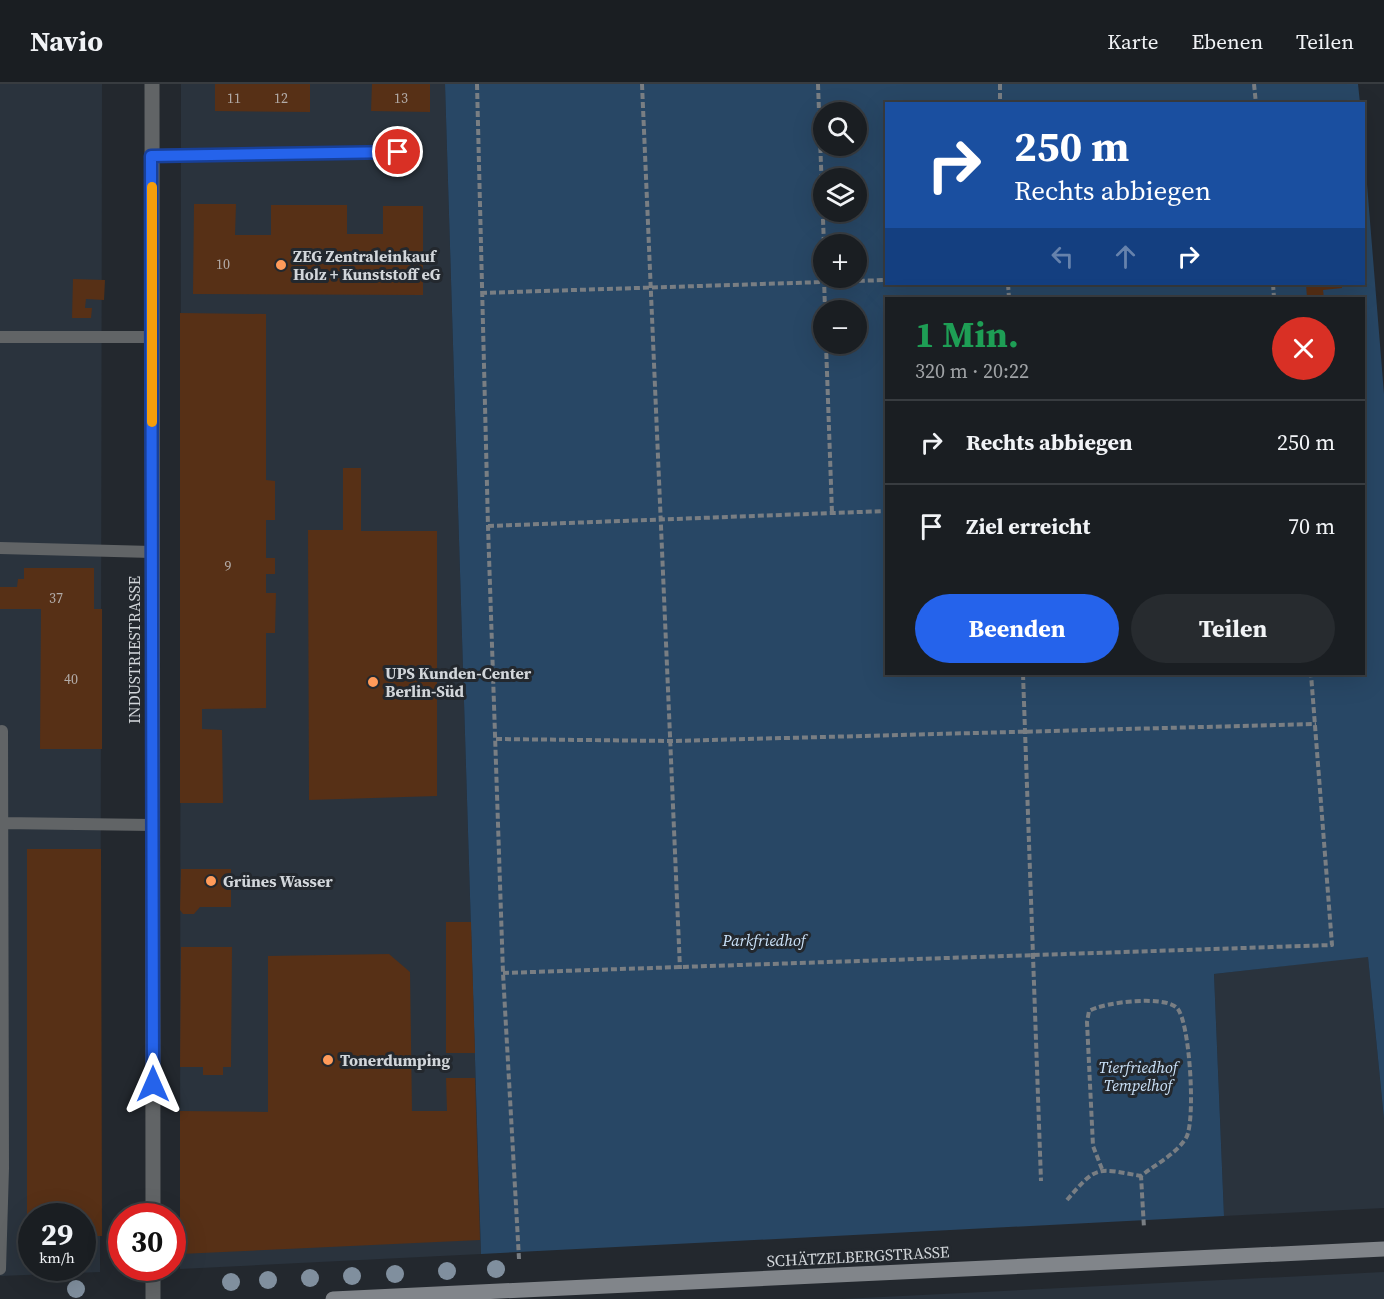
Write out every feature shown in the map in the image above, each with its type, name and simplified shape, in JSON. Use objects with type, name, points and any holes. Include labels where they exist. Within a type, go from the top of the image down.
[{"type":"street","name":"INDUSTRIESTRASSE","points":[[152,84],[153,1203]]},
{"type":"street","name":"SCHÄTZELBERGSTRASSE","points":[[333,1299],[540,1294],[1384,1249]]},
{"type":"street","points":[[153,1281],[153,1299]]},
{"type":"lane","points":[[151,156],[398,152]]},
{"type":"lane","points":[[0,337],[152,337]]},
{"type":"lane","points":[[0,548],[152,552]]},
{"type":"lane","points":[[0,1269],[3,1168],[2,731]]},
{"type":"lane","points":[[2,823],[152,825]]},
{"type":"path","points":[[477,84],[481,293],[503,973],[519,1259]]},
{"type":"path","points":[[642,84],[680,969]]},
{"type":"path","points":[[818,84],[824,234]]},
{"type":"path","points":[[1000,84],[1000,102]]},
{"type":"path","points":[[1254,84],[1256,102]]},
{"type":"path","points":[[481,293],[651,288],[813,280]]},
{"type":"path","points":[[867,280],[885,280]]},
{"type":"path","points":[[826,354],[832,513]]},
{"type":"path","points":[[488,526],[885,511]]},
{"type":"path","points":[[1023,675],[1041,1181]]},
{"type":"path","points":[[503,973],[680,969],[1332,945],[1311,675]]},
{"type":"path","points":[[496,740],[672,741],[1316,724]]},
{"type":"path","points":[[1067,1200],[1090,1174],[1102,1169],[1141,1176],[1172,1154],[1187,1137],[1192,1117],[1185,1031],[1181,1013],[1176,1006],[1157,1001],[1100,1005],[1089,1011],[1087,1022],[1093,1146],[1102,1169]]},
{"type":"path","points":[[1141,1176],[1144,1228]]},
{"type":"shaded area","points":[[0,84],[102,84],[100,1272],[96,1272],[96,1203],[18,1203],[18,1275],[0,1276]]},
{"type":"shaded area","points":[[181,84],[445,84],[481,1254],[186,1269],[186,1203],[180,1203]]},
{"type":"shaded area","points":[[1368,956],[1384,1119],[1384,1208],[1224,1216],[1214,974]]},
{"type":"shaded area","points":[[1384,1272],[1384,1299],[842,1299]]},
{"type":"green space","name":"Parkfriedhof","points":[[445,84],[1358,84],[1360,102],[885,102],[885,285],[1365,285],[1365,159],[1384,394],[1384,1119],[1368,957],[1214,974],[1224,1216],[481,1254]]},
{"type":"building","points":[[215,84],[310,84],[310,112],[215,111]]},
{"type":"building","points":[[372,84],[430,84],[430,112],[371,111]]},
{"type":"building","points":[[194,204],[236,204],[235,235],[271,235],[271,205],[347,205],[347,234],[383,234],[383,206],[423,206],[423,295],[193,294]]},
{"type":"building","points":[[73,279],[105,280],[104,300],[86,299],[85,308],[92,308],[91,318],[72,318]]},
{"type":"building","points":[[1306,285],[1342,285],[1342,288],[1323,290],[1324,297],[1307,297]]},
{"type":"building","points":[[180,313],[266,314],[266,480],[275,481],[275,520],[266,520],[266,558],[275,558],[275,574],[266,574],[266,593],[276,593],[275,633],[266,633],[266,708],[202,709],[202,729],[222,730],[223,803],[180,803]]},
{"type":"building","name":"UPS Kunden-Center Berlin-Süd","points":[[343,468],[361,468],[361,531],[437,531],[437,796],[309,800],[308,530],[343,530]]},
{"type":"building","points":[[24,568],[94,568],[94,609],[102,609],[102,749],[40,749],[41,609],[0,609],[0,587],[17,587],[18,579],[24,579]]},
{"type":"building","points":[[27,849],[101,849],[102,1236],[96,1236],[96,1203],[27,1203]]},
{"type":"building","points":[[181,869],[231,869],[231,907],[200,907],[194,914],[183,914],[180,910]]},
{"type":"building","points":[[446,922],[471,922],[475,1053],[446,1053]]},
{"type":"building","points":[[181,947],[232,947],[231,1067],[223,1067],[223,1075],[203,1075],[203,1067],[180,1067]]},
{"type":"building","points":[[389,954],[410,972],[412,1111],[447,1111],[446,1078],[475,1078],[480,1240],[186,1254],[186,1203],[180,1203],[180,1111],[268,1112],[268,956]]},
{"type":"slow traffic","points":[[152,187],[152,422]]},
{"type":"place","name":"ZEG Zentraleinkauf Holz + Kunststoff eG","points":[[281,265]]},
{"type":"place","name":"UPS Kunden-Center Berlin-Süd","points":[[373,682]]},
{"type":"place","name":"Grünes Wasser","points":[[211,881]]},
{"type":"place","name":"Tonerdumping","points":[[328,1060]]},
{"type":"route","points":[[153,1084],[151,156],[398,152]]},
{"type":"park label","name":"Tierfriedhof Tempelhof","points":[[1138,1076]]}]
